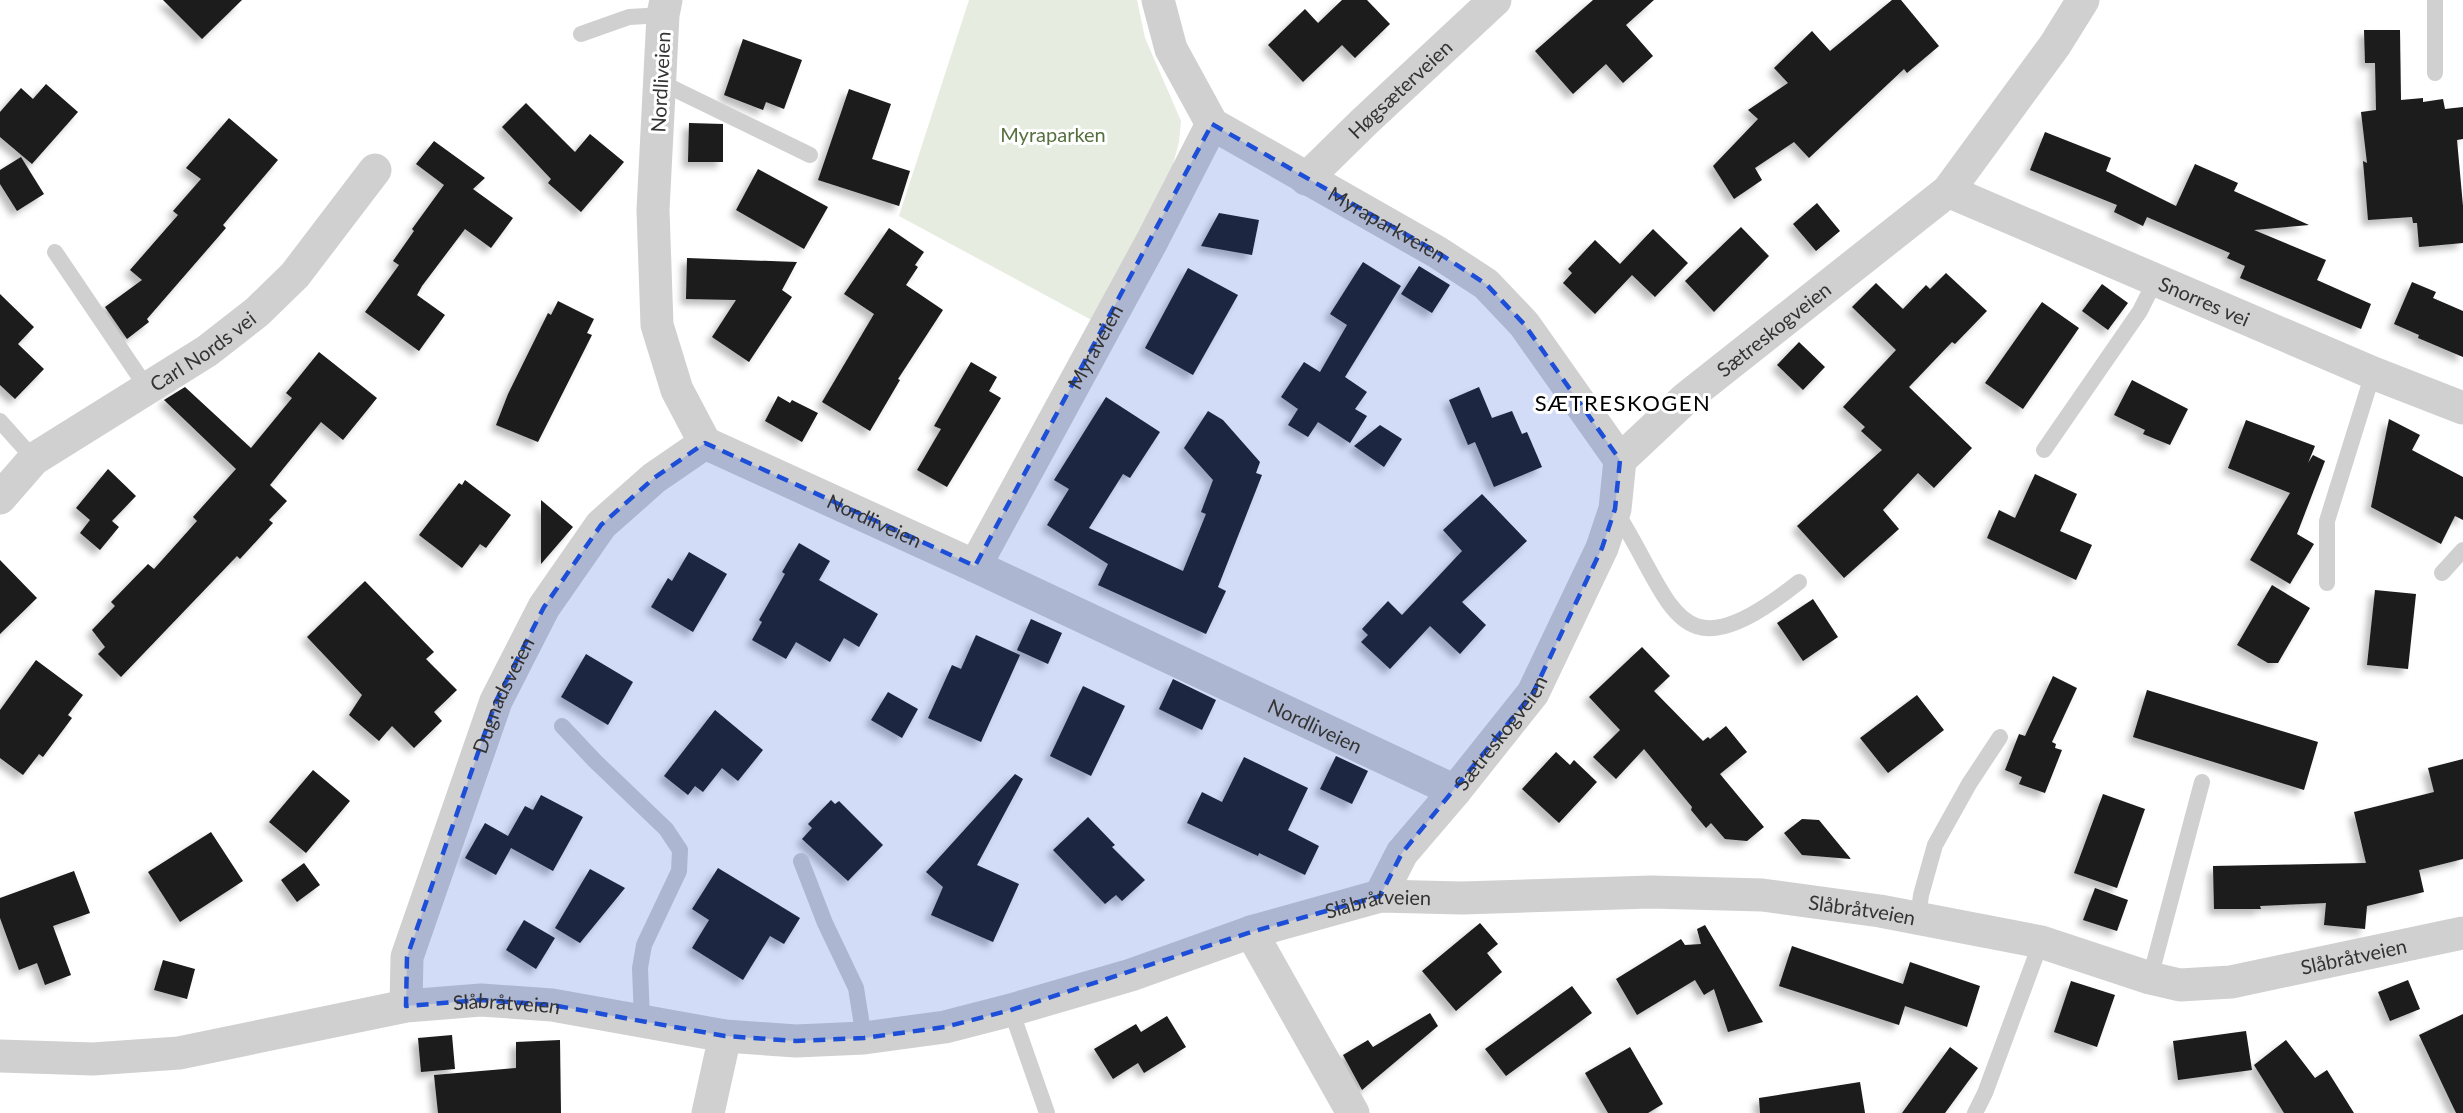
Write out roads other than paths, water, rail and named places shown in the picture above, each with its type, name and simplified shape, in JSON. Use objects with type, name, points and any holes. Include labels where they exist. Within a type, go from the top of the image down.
[{"type":"street","points":[[1158,0],[1171,49],[1212,124]]},
{"type":"street","name":"Høgsæterveien","points":[[1306,179],[1495,0]]},
{"type":"street","name":"Sætreskogveien","points":[[1380,896],[1402,853],[1533,693],[1602,548],[1615,509],[1620,460],[1685,399],[1948,191],[2055,45],[2083,0]]},
{"type":"street","name":"Nordliveien","points":[[664,7],[653,210],[657,325],[677,390],[705,443],[975,566],[1455,791]]},
{"type":"street","name":"Myraparkveien","points":[[1212,124],[1437,252],[1486,284],[1524,324],[1620,460]]},
{"type":"street","name":"Myraveien","points":[[975,566],[1152,241],[1212,124]]},
{"type":"street","name":"Carl Nords vei","points":[[0,498],[34,459],[207,351],[264,305],[295,275],[375,170]]},
{"type":"street","name":"Snorres vei","points":[[1948,191],[2373,373],[2463,408]]},
{"type":"street","name":"Dugnadsveien","points":[[406,1006],[407,957],[496,701],[544,607],[601,525],[654,478],[705,443]]},
{"type":"street","name":"Slåbråtveien","points":[[0,1056],[93,1059],[179,1053],[406,1006],[481,1000],[552,1005],[725,1036],[796,1041],[864,1038],[945,1027],[1011,1010],[1131,975],[1251,932],[1380,896],[1462,898],[1651,892],[1762,895],[1880,910],[2042,942],[2150,978],[2180,985],[2232,982],[2463,933]]},
{"type":"street","points":[[1251,932],[1353,1113]]},
{"type":"street","points":[[708,1113],[725,1036]]},
{"type":"lane","points":[[2435,0],[2435,73]]},
{"type":"lane","points":[[581,34],[629,16],[664,7]]},
{"type":"lane","points":[[660,82],[810,155]]},
{"type":"lane","points":[[55,252],[147,388]]},
{"type":"lane","points":[[2044,450],[2140,311],[2156,279]]},
{"type":"lane","points":[[2327,583],[2327,521],[2373,373]]},
{"type":"lane","points":[[0,421],[34,459]]},
{"type":"lane","points":[[1615,509],[1664,598],[1675,613],[1696,628],[1716,629],[1739,622],[1770,605],[1798,582]]},
{"type":"lane","points":[[2442,573],[2463,550]]},
{"type":"lane","points":[[562,726],[666,829],[680,850],[680,871],[644,945],[640,968],[642,1020]]},
{"type":"lane","points":[[1918,918],[1921,895],[1935,845],[1969,784],[2000,736]]},
{"type":"lane","points":[[2150,978],[2202,782]]},
{"type":"lane","points":[[801,861],[825,923],[856,988],[864,1038]]},
{"type":"lane","points":[[1975,1113],[1985,1093],[2042,942]]},
{"type":"lane","points":[[1011,1010],[1047,1113]]},
{"type":"district","name":"SÆTRESKOGEN","points":[[1623,402]]},
{"type":"park label","name":"Myraparken","points":[[1053,134]]}]
